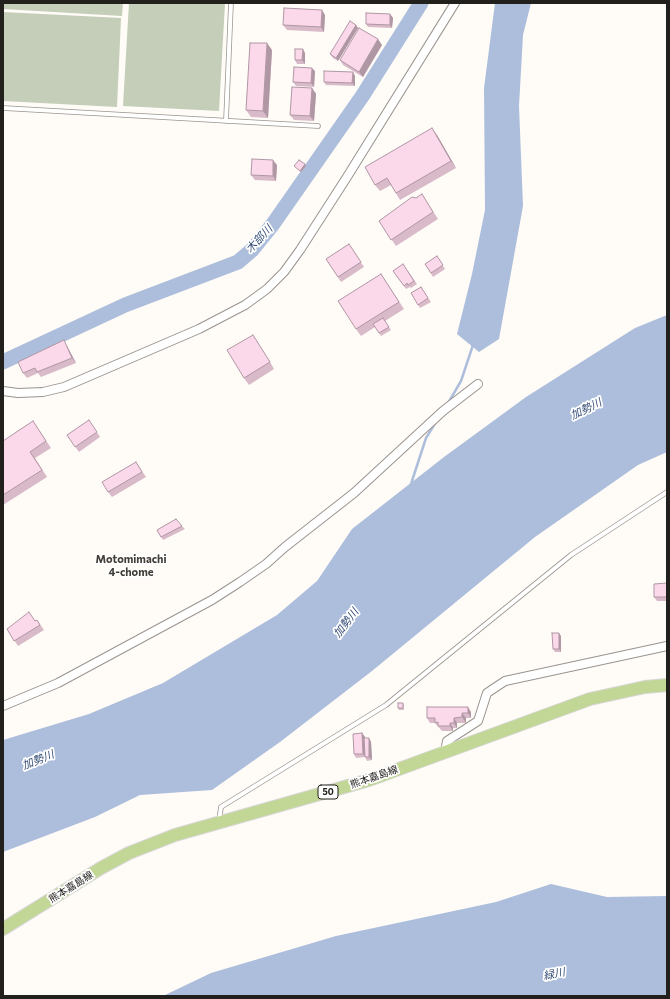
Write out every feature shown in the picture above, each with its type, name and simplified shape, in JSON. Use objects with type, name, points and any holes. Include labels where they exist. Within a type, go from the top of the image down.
[{"type":"main road","name":"熊本嘉島線","points":[[3,929],[95,872],[130,853],[162,840],[219,821],[369,780],[590,699],[646,687],[667,685]]},
{"type":"street","points":[[3,391],[18,393],[43,392],[64,387],[199,329],[245,305],[267,289],[284,272],[300,250],[455,3]]},
{"type":"street","points":[[3,706],[58,683],[212,600],[247,578],[354,493],[443,411],[478,384]]},
{"type":"street","points":[[445,752],[447,741],[478,721],[487,692],[505,681],[667,646]]},
{"type":"lane","points":[[226,121],[231,3]]},
{"type":"lane","points":[[3,108],[318,126]]},
{"type":"lane","points":[[219,821],[221,807],[386,705],[571,555],[667,492]]},
{"type":"green space","points":[[3,3],[123,3],[122,16],[3,9]]},
{"type":"green space","points":[[129,3],[225,3],[219,111],[123,106]]},
{"type":"green space","points":[[3,12],[121,18],[117,107],[3,101]]},
{"type":"water","points":[[495,3],[531,3],[523,35],[519,106],[523,206],[499,339],[479,352],[457,334],[472,274],[485,210],[484,88]]},
{"type":"water","name":"加勢川","points":[[667,315],[667,452],[638,465],[535,537],[372,671],[280,742],[212,790],[140,795],[95,817],[3,852],[3,740],[89,714],[163,683],[277,615],[317,581],[352,529],[444,457],[526,397],[635,328]]},
{"type":"water","name":"緑川","points":[[551,884],[607,897],[667,896],[667,996],[163,996],[211,973],[336,936],[496,902]]},
{"type":"building","points":[[284,8],[322,10],[321,27],[283,25]]},
{"type":"building","points":[[366,13],[390,14],[390,25],[366,24]]},
{"type":"building","points":[[350,21],[356,25],[336,58],[330,54]]},
{"type":"building","points":[[359,28],[378,39],[359,72],[340,60]]},
{"type":"building","points":[[250,43],[267,43],[263,111],[246,110]]},
{"type":"building","points":[[295,49],[303,49],[302,60],[295,60]]},
{"type":"building","points":[[294,67],[312,68],[311,83],[293,82]]},
{"type":"building","points":[[324,71],[353,72],[352,83],[324,82]]},
{"type":"building","points":[[292,87],[312,88],[310,116],[290,115]]},
{"type":"building","points":[[432,128],[451,161],[396,193],[387,178],[375,185],[365,167]]},
{"type":"building","points":[[252,159],[273,160],[273,176],[251,175]]},
{"type":"building","points":[[299,160],[305,164],[300,171],[294,166]]},
{"type":"building","points":[[422,194],[433,212],[391,240],[379,221],[412,197],[416,198]]},
{"type":"building","points":[[349,244],[361,262],[338,277],[326,259]]},
{"type":"building","points":[[437,256],[443,265],[431,273],[425,264]]},
{"type":"building","points":[[403,264],[414,281],[408,285],[407,283],[404,286],[393,271]]},
{"type":"building","points":[[381,274],[399,302],[356,329],[338,301]]},
{"type":"building","points":[[421,287],[428,298],[418,305],[411,293]]},
{"type":"building","points":[[383,318],[389,327],[379,333],[373,324]]},
{"type":"building","points":[[253,335],[270,362],[244,378],[227,350]]},
{"type":"building","points":[[64,340],[72,358],[37,372],[35,368],[23,373],[18,362]]},
{"type":"building","points":[[89,420],[97,432],[75,447],[67,435]]},
{"type":"building","points":[[33,421],[46,441],[30,452],[42,470],[3,495],[3,441]]},
{"type":"building","points":[[136,462],[142,472],[108,492],[102,482]]},
{"type":"building","points":[[176,519],[182,526],[161,537],[157,530]]},
{"type":"building","points":[[667,583],[667,597],[654,597],[654,584]]},
{"type":"building","points":[[29,612],[35,621],[37,620],[40,625],[14,641],[7,629]]},
{"type":"building","points":[[552,633],[559,633],[559,649],[553,649]]},
{"type":"building","points":[[398,703],[403,703],[403,708],[398,708]]},
{"type":"building","points":[[427,707],[468,707],[468,713],[462,713],[462,717],[454,718],[454,723],[450,723],[450,726],[438,726],[438,722],[435,723],[435,718],[427,718]]},
{"type":"building","points":[[362,733],[363,754],[354,754],[353,734]]},
{"type":"building","points":[[364,738],[369,738],[369,757],[365,757]]},
{"type":"waterway","name":"木部川","points":[[3,362],[125,305],[238,262],[252,250],[273,224],[363,95],[421,3]]},
{"type":"waterway","points":[[447,405],[461,381],[473,345]]},
{"type":"waterway","points":[[411,484],[426,438],[436,422]]},
{"type":"district","name":"Motomimachi 4-chome","points":[[131,565]]}]
